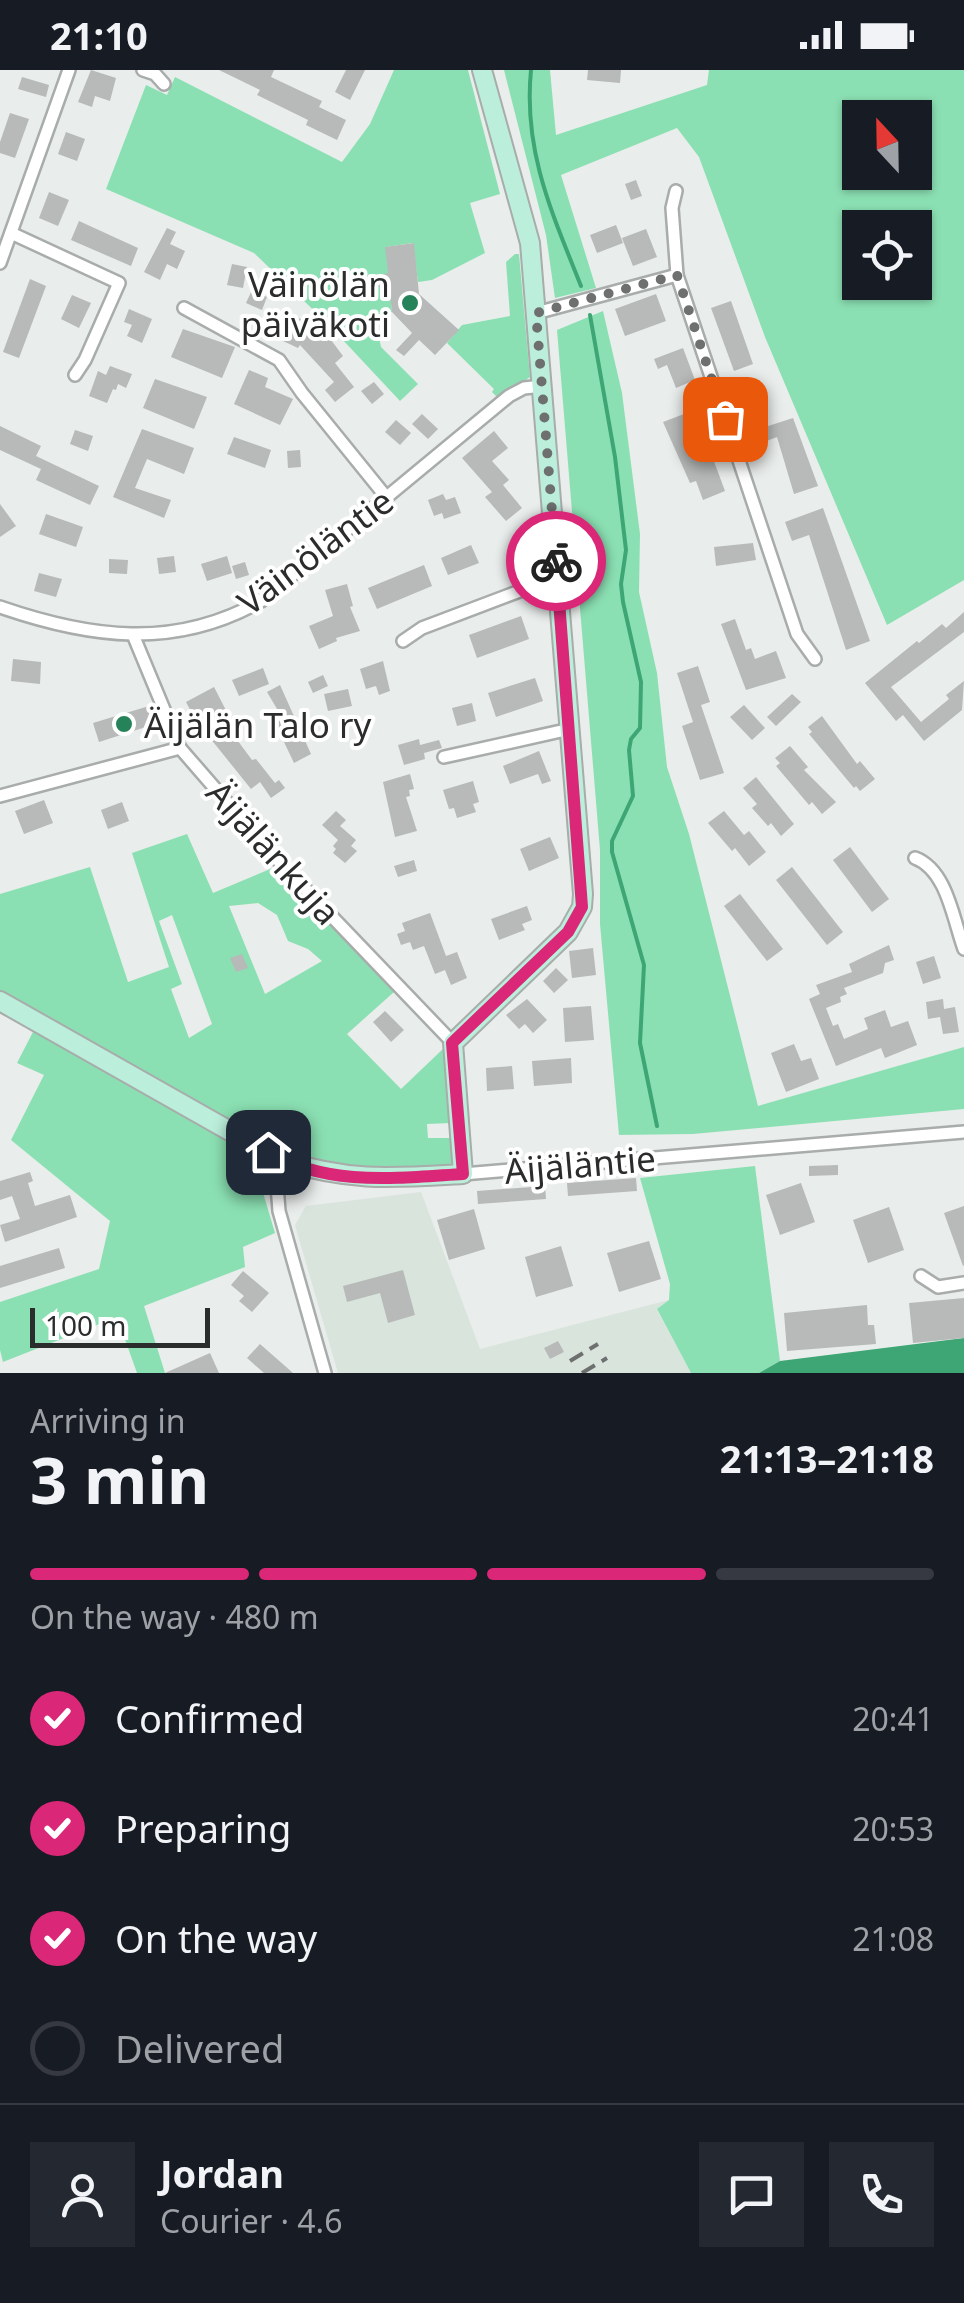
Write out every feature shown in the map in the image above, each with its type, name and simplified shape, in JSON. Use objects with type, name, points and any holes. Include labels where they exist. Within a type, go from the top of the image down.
[{"type":"street","points":[[0,263],[69,70]]},
{"type":"street","points":[[143,70],[155,74],[164,84]]},
{"type":"street","points":[[463,1174],[452,1043],[568,932],[582,907],[530,243],[482,70]]},
{"type":"street","points":[[676,191],[672,208],[677,275],[797,634],[814,659]]},
{"type":"street","points":[[11,233],[119,283],[75,375]]},
{"type":"street","points":[[536,313],[677,275]]},
{"type":"street","points":[[184,308],[279,360],[387,498]]},
{"type":"street","name":"Väinöläntie","points":[[0,607],[88,633],[134,637],[236,615],[261,601],[509,396],[524,388],[542,386]]},
{"type":"street","points":[[403,640],[422,628],[541,583],[558,581]]},
{"type":"street","name":"Äijälänkuja","points":[[134,637],[180,748],[272,854],[452,1043]]},
{"type":"street","points":[[444,757],[570,728]]},
{"type":"street","points":[[0,796],[180,748]]},
{"type":"street","points":[[915,858],[929,863],[938,876],[964,949]]},
{"type":"street","name":"Äijäläntie","points":[[0,1001],[281,1160],[325,1174],[372,1180],[964,1132]]},
{"type":"street","points":[[281,1160],[279,1211],[325,1373]]},
{"type":"street","points":[[922,1276],[938,1287],[964,1283]]},
{"type":"shaded area","points":[[394,70],[468,70],[500,194],[470,203],[485,253],[432,280],[418,282],[413,243],[386,247],[392,312],[375,318],[381,347],[418,384],[400,401],[254,253],[106,189],[146,85],[167,95],[175,77],[342,162],[370,124]]},
{"type":"shaded area","points":[[504,70],[550,70],[556,135],[707,85],[709,70],[964,70],[964,580],[887,625],[765,337],[699,157],[677,128],[561,175],[596,288],[555,298],[546,235]]},
{"type":"shaded area","points":[[519,254],[530,377],[499,399],[492,392],[494,389],[447,343],[462,325],[510,316],[506,262]]},
{"type":"shaded area","points":[[603,311],[622,393],[640,534],[639,592],[657,673],[667,767],[689,834],[758,1106],[964,1047],[964,1109],[693,1134],[619,1135],[557,330]]},
{"type":"shaded area","points":[[187,834],[213,893],[275,867],[394,992],[347,1034],[401,1089],[445,1047],[451,1123],[427,1124],[428,1138],[453,1138],[453,1163],[388,1173],[342,1168],[277,1150],[0,992],[0,894],[90,867],[128,982],[169,967],[132,853]],"holes":[[[258,903],[277,915],[288,941],[308,949],[322,961],[265,994],[229,906]],[[172,915],[212,1024],[189,1038],[171,989],[182,984],[159,921]]]},
{"type":"shaded area","points":[[34,1030],[268,1165],[264,1196],[275,1233],[243,1247],[245,1267],[144,1306],[165,1373],[137,1373],[117,1317],[3,1362],[0,1302],[99,1269],[110,1221],[11,1140],[44,1075],[17,1063]]},
{"type":"shaded area","points":[[755,1166],[780,1361],[759,1373],[691,1373],[657,1309],[669,1300],[670,1284],[640,1178]]},
{"type":"shaded area","points":[[421,1192],[480,1349],[669,1300],[657,1310],[691,1373],[338,1373],[295,1225],[306,1206]]},
{"type":"shaded area","points":[[964,1338],[964,1373],[759,1373],[780,1361]]},
{"type":"building","points":[[91,70],[116,78],[110,101],[95,96],[92,107],[78,102]]},
{"type":"building","points":[[219,70],[274,70],[271,77],[322,101],[319,107],[346,120],[337,140],[306,125],[308,120],[257,95],[260,90]]},
{"type":"building","points":[[346,70],[365,70],[350,100],[335,92]]},
{"type":"building","points":[[588,70],[621,70],[620,83],[587,80]]},
{"type":"building","points":[[22,77],[49,85],[46,97],[18,89]]},
{"type":"building","points":[[10,113],[29,119],[15,158],[0,153]]},
{"type":"building","points":[[66,132],[85,139],[77,161],[58,154]]},
{"type":"building","points":[[636,180],[642,196],[631,200],[625,184]]},
{"type":"building","points":[[49,192],[69,200],[58,226],[39,218]]},
{"type":"building","points":[[79,221],[138,248],[131,266],[71,240]]},
{"type":"building","points":[[616,225],[623,243],[597,253],[590,235]]},
{"type":"building","points":[[167,228],[176,232],[170,244],[185,251],[177,269],[167,264],[160,280],[144,272]]},
{"type":"building","points":[[646,229],[657,257],[633,266],[622,238]]},
{"type":"building","name":"Väinölän päiväkoti","points":[[414,243],[419,294],[459,330],[435,355],[419,340],[404,356],[396,350],[412,333],[392,312],[389,285],[362,290],[360,278],[388,273],[385,247]]},
{"type":"building","points":[[232,264],[247,267],[243,288],[227,285]]},
{"type":"building","points":[[30,279],[46,286],[19,358],[3,352]]},
{"type":"building","points":[[252,290],[267,297],[262,310],[246,303]]},
{"type":"building","points":[[656,294],[666,321],[625,336],[615,309]]},
{"type":"building","points":[[72,295],[91,303],[79,328],[61,319]]},
{"type":"building","points":[[731,301],[753,364],[734,371],[711,308]]},
{"type":"building","points":[[129,309],[152,319],[142,343],[127,336],[132,325],[124,322]]},
{"type":"building","points":[[294,316],[322,328],[343,356],[335,363],[354,387],[335,402],[325,390],[334,382],[300,345],[298,348],[283,341]]},
{"type":"building","points":[[183,329],[235,347],[222,378],[171,357]]},
{"type":"building","points":[[683,348],[695,380],[676,388],[667,365],[658,369],[654,359]]},
{"type":"building","points":[[110,366],[132,374],[126,388],[118,384],[113,389],[107,403],[89,396],[98,371],[106,375]]},
{"type":"building","points":[[249,370],[268,378],[265,387],[293,399],[280,425],[234,404]]},
{"type":"building","points":[[155,379],[207,397],[194,429],[143,408]]},
{"type":"building","points":[[374,382],[384,394],[372,404],[361,391]]},
{"type":"building","points":[[761,385],[768,407],[748,414],[741,393]]},
{"type":"building","points":[[422,414],[438,429],[428,439],[412,424]]},
{"type":"building","points":[[684,414],[702,460],[712,456],[725,491],[703,500],[696,481],[690,483],[663,422]]},
{"type":"building","points":[[793,418],[818,486],[794,494],[777,437],[753,446],[746,427],[760,422],[762,428]]},
{"type":"building","points":[[396,420],[411,433],[400,445],[385,432]]},
{"type":"building","points":[[0,426],[41,446],[36,456],[99,486],[90,505],[36,480],[41,469],[0,450]]},
{"type":"building","points":[[142,429],[194,448],[184,474],[147,459],[135,488],[171,500],[164,518],[113,497]]},
{"type":"building","points":[[75,430],[93,436],[88,451],[70,444]]},
{"type":"building","points":[[494,431],[508,448],[492,461],[509,480],[503,485],[522,508],[506,521],[485,497],[492,492],[462,458]]},
{"type":"building","points":[[234,437],[271,450],[265,468],[227,454]]},
{"type":"building","points":[[300,450],[301,467],[288,468],[287,451]]},
{"type":"building","points":[[443,494],[446,500],[455,497],[461,513],[444,519],[442,513],[434,516],[428,500]]},
{"type":"building","points":[[0,504],[16,526],[0,537]]},
{"type":"building","points":[[823,508],[870,641],[846,650],[809,535],[792,541],[785,522]]},
{"type":"building","points":[[46,514],[83,527],[76,547],[39,534]]},
{"type":"building","points":[[753,543],[756,560],[716,566],[714,547]]},
{"type":"building","points":[[471,545],[479,563],[448,575],[441,558]]},
{"type":"building","points":[[174,556],[176,572],[159,574],[157,558]]},
{"type":"building","points":[[227,556],[232,573],[207,581],[201,564]]},
{"type":"building","points":[[109,559],[128,560],[127,574],[109,573]]},
{"type":"building","points":[[245,562],[249,575],[236,579],[232,566]]},
{"type":"building","points":[[424,565],[432,586],[377,609],[368,588]]},
{"type":"building","points":[[39,573],[62,579],[56,597],[34,591]]},
{"type":"building","points":[[347,584],[353,606],[350,607],[360,631],[336,638],[337,641],[319,649],[309,626],[333,616],[325,590]]},
{"type":"building","points":[[964,612],[964,632],[891,687],[921,722],[964,681],[962,710],[924,741],[903,715],[896,721],[865,683],[917,641],[942,624],[946,628]]},
{"type":"building","points":[[521,616],[529,639],[477,658],[469,635]]},
{"type":"building","points":[[735,619],[746,650],[751,648],[755,659],[776,651],[786,678],[746,690],[721,624]]},
{"type":"building","points":[[13,659],[41,662],[40,684],[11,681]]},
{"type":"building","points":[[383,661],[390,691],[379,695],[376,686],[366,689],[360,669]]},
{"type":"building","points":[[698,666],[710,702],[701,705],[724,773],[700,780],[682,726],[693,722],[677,673]]},
{"type":"building","points":[[263,668],[269,684],[239,696],[232,680]]},
{"type":"building","points":[[323,675],[328,686],[313,693],[308,682]]},
{"type":"building","points":[[535,678],[543,701],[496,717],[488,693]]},
{"type":"building","points":[[280,685],[311,754],[294,763],[275,723],[283,719],[267,692]]},
{"type":"building","points":[[214,687],[233,724],[232,733],[252,760],[256,759],[275,783],[279,780],[285,788],[271,798],[260,782],[251,789],[214,743],[206,740],[186,702]]},
{"type":"building","points":[[348,689],[352,706],[328,711],[324,694]]},
{"type":"building","points":[[792,694],[801,702],[776,726],[767,717]]},
{"type":"building","points":[[472,703],[476,721],[457,726],[452,708]]},
{"type":"building","points":[[744,705],[765,728],[752,740],[730,717]]},
{"type":"building","name":"Äijälän Talo ry","points":[[149,706],[155,724],[99,742],[93,723]]},
{"type":"building","points":[[822,716],[857,764],[860,761],[875,779],[860,791],[809,734],[812,732],[808,727]]},
{"type":"building","points":[[419,739],[420,745],[439,740],[442,748],[424,753],[425,759],[404,765],[398,745]]},
{"type":"building","points":[[790,746],[808,767],[804,770],[836,802],[822,814],[812,802],[809,805],[776,766],[780,763],[775,758]]},
{"type":"building","points":[[539,751],[551,781],[542,784],[538,774],[510,784],[503,766]]},
{"type":"building","points":[[410,774],[414,789],[406,797],[417,831],[395,837],[383,782]]},
{"type":"building","points":[[756,777],[794,824],[781,836],[752,808],[757,804],[743,788]]},
{"type":"building","points":[[473,781],[479,802],[473,804],[476,812],[457,818],[454,808],[449,809],[443,790]]},
{"type":"building","points":[[44,800],[53,823],[24,834],[15,811]]},
{"type":"building","points":[[122,802],[129,821],[108,829],[101,810]]},
{"type":"building","points":[[336,811],[346,820],[340,826],[356,840],[351,846],[357,851],[345,863],[333,853],[338,840],[322,825]]},
{"type":"building","points":[[724,811],[744,835],[749,831],[766,852],[749,866],[708,823]]},
{"type":"building","points":[[550,837],[559,858],[529,871],[520,849]]},
{"type":"building","points":[[850,847],[889,899],[872,912],[833,860]]},
{"type":"building","points":[[414,860],[417,871],[398,877],[394,866]]},
{"type":"building","points":[[792,867],[843,932],[827,945],[776,880]]},
{"type":"building","points":[[740,894],[783,949],[767,961],[724,906]]},
{"type":"building","points":[[527,906],[532,920],[522,924],[525,930],[499,940],[491,919]]},
{"type":"building","points":[[430,913],[446,956],[457,952],[467,978],[451,985],[445,970],[435,974],[424,946],[413,950],[410,942],[401,945],[397,934],[405,931],[402,923]]},
{"type":"building","points":[[889,945],[894,960],[885,963],[883,973],[844,988],[847,994],[840,997],[841,1002],[826,1008],[844,1039],[868,1029],[864,1018],[885,1010],[891,1027],[908,1021],[917,1045],[885,1058],[881,1048],[836,1066],[809,999],[820,994],[816,985],[852,972],[849,964]]},
{"type":"building","points":[[593,948],[596,975],[572,978],[569,951]]},
{"type":"building","points":[[242,954],[248,968],[236,972],[230,958]]},
{"type":"building","points":[[934,956],[941,978],[923,984],[916,962]]},
{"type":"building","points":[[556,968],[568,980],[554,993],[543,981]]},
{"type":"building","points":[[527,999],[547,1020],[533,1033],[525,1024],[519,1029],[506,1015]]},
{"type":"building","points":[[943,999],[944,1009],[955,1007],[959,1032],[943,1034],[940,1017],[928,1019],[926,1002]]},
{"type":"building","points":[[591,1006],[594,1040],[565,1042],[563,1008]]},
{"type":"building","points":[[385,1011],[404,1030],[391,1042],[373,1022]]},
{"type":"building","points":[[794,1044],[801,1061],[811,1058],[819,1079],[786,1092],[771,1053]]},
{"type":"building","points":[[571,1058],[572,1083],[534,1086],[532,1061]]},
{"type":"building","points":[[512,1066],[514,1089],[487,1091],[486,1068]]},
{"type":"building","points":[[838,1165],[838,1175],[809,1176],[809,1166]]},
{"type":"building","points":[[30,1172],[33,1181],[28,1183],[35,1206],[70,1195],[77,1217],[5,1242],[0,1225],[20,1219],[12,1196],[0,1200],[0,1181]]},
{"type":"building","points":[[636,1178],[637,1191],[568,1196],[567,1183]]},
{"type":"building","points":[[801,1183],[815,1222],[780,1235],[766,1195]]},
{"type":"building","points":[[545,1186],[546,1199],[478,1204],[477,1191]]},
{"type":"building","points":[[964,1206],[964,1265],[963,1266],[944,1213]]},
{"type":"building","points":[[889,1207],[904,1250],[868,1263],[853,1220]]},
{"type":"building","points":[[474,1209],[485,1249],[449,1260],[437,1220]]},
{"type":"building","points":[[649,1241],[661,1279],[619,1292],[607,1253]]},
{"type":"building","points":[[561,1246],[573,1286],[536,1297],[525,1257]]},
{"type":"building","points":[[59,1248],[65,1268],[0,1288],[0,1266]]},
{"type":"building","points":[[403,1270],[415,1315],[388,1323],[380,1293],[347,1302],[343,1286]]},
{"type":"building","points":[[243,1271],[269,1293],[252,1312],[239,1301],[244,1296],[231,1285]]},
{"type":"building","points":[[964,1298],[964,1338],[913,1343],[909,1303]]},
{"type":"building","points":[[867,1305],[868,1325],[874,1325],[876,1344],[787,1351],[784,1313]]},
{"type":"building","points":[[558,1341],[564,1352],[550,1359],[544,1348]]},
{"type":"building","points":[[260,1344],[293,1373],[264,1373],[247,1358]]},
{"type":"building","points":[[210,1353],[219,1373],[165,1373]]},
{"type":"waterway","points":[[531,70],[531,128],[542,181],[581,286]]},
{"type":"waterway","points":[[590,315],[615,457],[626,550],[621,584],[623,602],[641,682],[640,728],[631,739],[629,750],[633,796],[612,841],[612,852],[644,965],[640,1043],[657,1126]]},
{"type":"railway","points":[[570,1361],[598,1344]]},
{"type":"railway","points":[[582,1373],[607,1358]]},
{"type":"way so far","points":[[556,561],[536,313],[677,275],[725,419]]},
{"type":"place","name":"Väinölän päiväkoti","points":[[410,303]]},
{"type":"place","name":"Äijälän Talo ry","points":[[124,724]]},
{"type":"route","points":[[268,1152],[325,1174],[372,1180],[463,1174],[452,1043],[568,932],[582,907],[556,561]]}]
